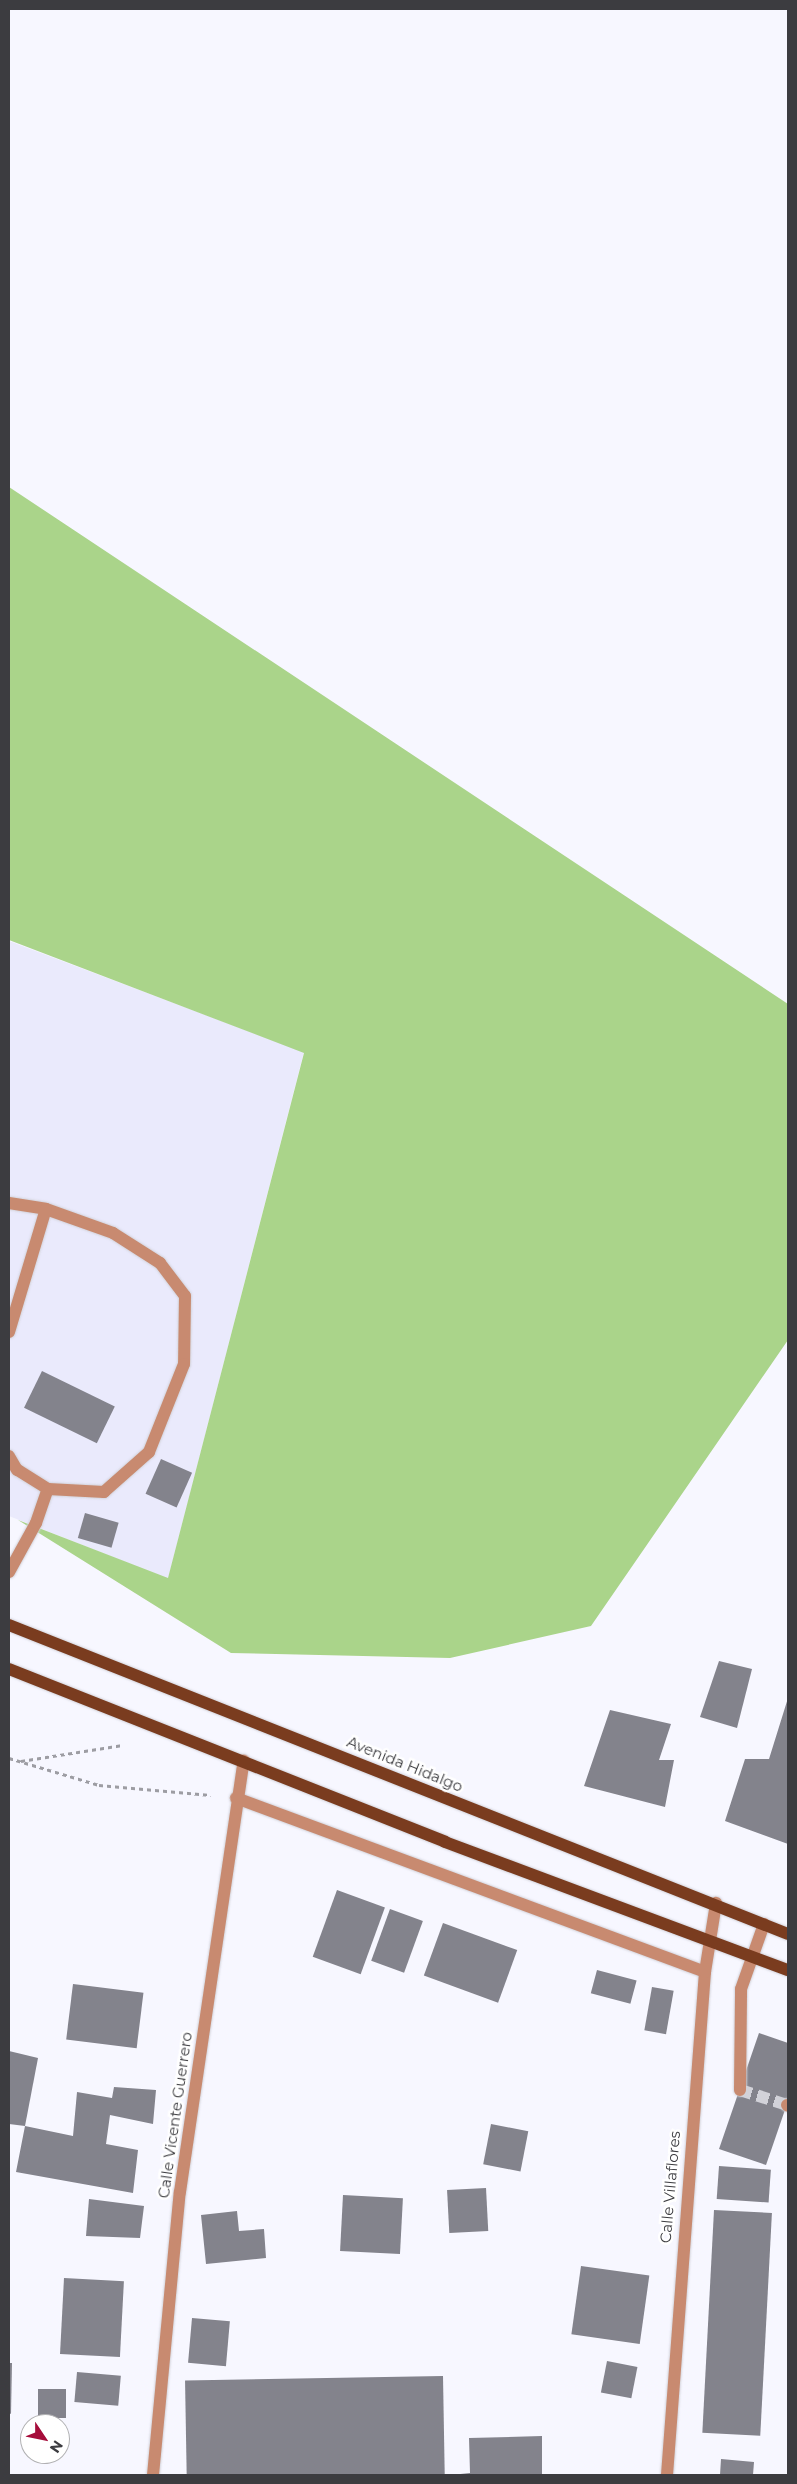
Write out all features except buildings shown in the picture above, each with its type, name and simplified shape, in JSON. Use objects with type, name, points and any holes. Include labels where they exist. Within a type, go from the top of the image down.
[{"type":"main road","name":"Avenida Hidalgo","points":[[9,1625],[716,1903],[788,1934]]},
{"type":"main road","points":[[9,1670],[244,1761],[445,1842],[710,1937],[788,1970]]},
{"type":"street","points":[[9,1203],[46,1209],[113,1232],[160,1263],[185,1296],[184,1364],[150,1452],[104,1492],[48,1489],[17,1470],[9,1456]]},
{"type":"street","points":[[9,1332],[46,1209]]},
{"type":"street","points":[[9,1572],[14,1549],[36,1524],[48,1489]]},
{"type":"street","name":"Calle Vicente Guerrero","points":[[153,2475],[180,2192],[236,1798],[244,1761]]},
{"type":"street","points":[[236,1798],[705,1972]]},
{"type":"street","name":"Calle Villaflores","points":[[667,2475],[705,1972],[716,1903]]},
{"type":"street","points":[[740,2090],[741,1989],[764,1924]]},
{"type":"path","points":[[19,1761],[133,1743]]},
{"type":"path","points":[[9,1758],[99,1785],[236,1798]]},
{"type":"shaded area","points":[[9,941],[304,1052],[168,1579],[9,1516]]},
{"type":"green space","points":[[9,487],[788,1004],[788,1340],[591,1626],[450,1658],[231,1653],[18,1520],[168,1578],[304,1053],[9,940]]},
{"type":"tunnel","points":[[740,2090],[787,2105]]}]
